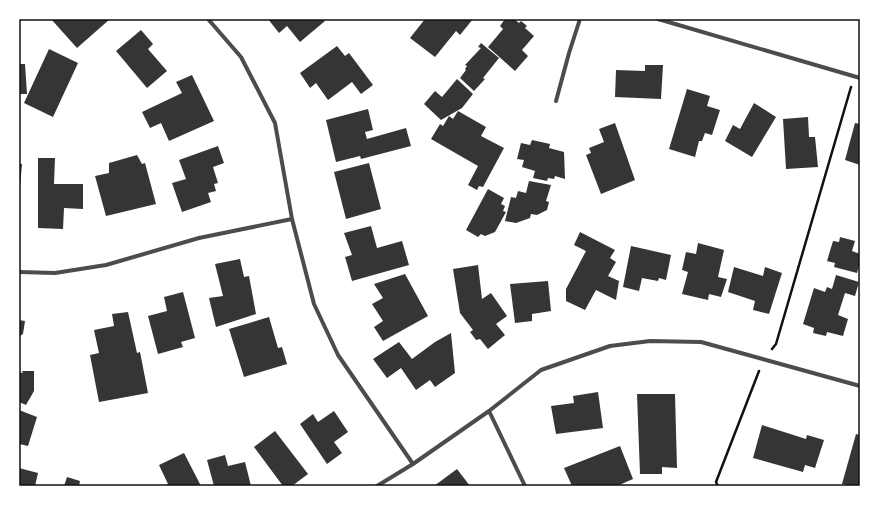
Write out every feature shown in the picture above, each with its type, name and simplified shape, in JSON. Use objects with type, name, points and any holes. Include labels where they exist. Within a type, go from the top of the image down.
[{"type":"street","points":[[208,19],[241,57],[275,123],[292,219],[314,304],[338,355],[413,464]]},
{"type":"street","points":[[556,101],[580,19]]},
{"type":"street","points":[[658,19],[860,78]]},
{"type":"street","points":[[19,272],[55,273],[106,265],[198,238],[292,219]]},
{"type":"street","points":[[377,486],[413,464],[489,412],[541,370],[610,346],[650,341],[701,342],[860,386]]},
{"type":"street","points":[[489,412],[525,486]]},
{"type":"path","points":[[718,486],[716,482],[764,359],[776,344],[854,77]]},
{"type":"building","points":[[51,19],[110,19],[77,48]]},
{"type":"building","points":[[268,19],[323,19],[325,21],[300,42],[287,26],[279,33]]},
{"type":"building","points":[[425,19],[473,19],[460,35],[456,31],[435,57],[410,38]]},
{"type":"building","points":[[505,19],[514,19],[519,23],[521,21],[527,26],[525,28],[534,36],[522,50],[528,56],[515,71],[488,47],[503,29],[500,26]]},
{"type":"building","points":[[141,30],[153,44],[148,49],[167,71],[147,88],[116,51]]},
{"type":"building","points":[[481,43],[499,58],[483,78],[485,79],[474,91],[460,78],[466,70],[465,69],[467,66],[465,65],[481,48],[478,47]]},
{"type":"building","points":[[337,46],[345,56],[349,53],[373,85],[361,94],[352,82],[328,100],[316,83],[310,88],[300,73]]},
{"type":"building","points":[[49,49],[78,63],[53,117],[24,103]]},
{"type":"building","points":[[19,64],[25,64],[27,94],[19,94]]},
{"type":"building","points":[[645,65],[663,65],[661,99],[615,97],[616,70],[645,71]]},
{"type":"building","points":[[192,75],[214,121],[169,141],[161,123],[150,128],[142,112],[182,93],[176,82]]},
{"type":"building","points":[[457,79],[473,94],[462,108],[441,120],[424,104],[435,91],[442,97]]},
{"type":"building","points":[[687,89],[710,96],[707,106],[720,110],[712,135],[705,133],[702,141],[699,141],[695,157],[669,149]]},
{"type":"building","points":[[754,103],[776,117],[752,157],[725,141],[733,125],[740,129]]},
{"type":"building","points":[[368,109],[373,130],[365,132],[367,139],[406,128],[411,146],[361,159],[360,156],[336,162],[326,120]]},
{"type":"building","points":[[458,111],[486,127],[481,136],[504,148],[483,187],[479,186],[477,190],[468,185],[478,166],[431,139],[440,124],[443,126],[449,116],[453,119]]},
{"type":"building","points":[[808,117],[809,137],[815,137],[818,167],[786,169],[783,119]]},
{"type":"building","points":[[615,123],[635,180],[601,194],[586,155],[591,153],[589,148],[604,142],[599,129]]},
{"type":"building","points":[[855,123],[860,124],[860,165],[845,160]]},
{"type":"building","points":[[532,140],[550,144],[549,148],[564,152],[565,179],[555,176],[554,179],[548,178],[547,181],[533,178],[535,171],[522,167],[524,160],[517,159],[521,143],[530,145]]},
{"type":"building","points":[[218,146],[224,163],[213,167],[218,183],[214,184],[216,191],[208,193],[211,202],[182,212],[172,183],[186,179],[179,160]]},
{"type":"building","points":[[137,155],[142,164],[145,163],[156,204],[106,216],[95,176],[109,173],[109,163]]},
{"type":"building","points":[[38,158],[55,158],[54,184],[83,184],[83,209],[64,208],[63,229],[38,228]]},
{"type":"building","points":[[369,163],[381,209],[346,219],[334,172]]},
{"type":"building","points":[[19,164],[22,164],[20,186],[19,186]]},
{"type":"building","points":[[529,181],[551,185],[546,201],[549,202],[547,210],[537,215],[531,214],[530,218],[516,223],[505,221],[511,197],[516,198],[518,191],[526,193]]},
{"type":"building","points":[[488,189],[504,198],[501,204],[505,206],[503,211],[506,212],[495,232],[485,236],[481,234],[478,237],[466,230]]},
{"type":"building","points":[[371,226],[377,248],[402,241],[409,265],[352,281],[345,257],[352,255],[344,233]]},
{"type":"building","points":[[580,232],[615,250],[610,258],[616,262],[608,276],[619,281],[616,300],[596,290],[585,310],[566,301],[566,289],[586,251],[574,245]]},
{"type":"building","points":[[840,237],[855,241],[852,251],[860,254],[860,262],[857,273],[834,267],[835,263],[827,261],[833,241],[839,242]]},
{"type":"building","points":[[698,243],[724,250],[718,277],[727,279],[721,297],[709,294],[708,300],[682,294],[688,272],[682,270],[686,252],[696,254]]},
{"type":"building","points":[[631,246],[671,255],[666,280],[659,278],[658,281],[642,278],[639,291],[623,287]]},
{"type":"building","points":[[240,259],[244,277],[249,276],[256,314],[216,327],[209,298],[223,296],[215,264]]},
{"type":"building","points":[[478,265],[482,299],[491,293],[507,316],[496,324],[505,335],[488,349],[480,339],[476,340],[470,332],[473,330],[460,313],[453,269]]},
{"type":"building","points":[[734,267],[763,276],[765,267],[782,273],[769,314],[753,310],[755,301],[728,292]]},
{"type":"building","points":[[405,274],[428,316],[383,341],[374,327],[383,321],[372,304],[383,298],[374,284]]},
{"type":"building","points":[[836,275],[859,282],[855,296],[845,293],[838,315],[848,319],[843,336],[827,332],[826,336],[813,333],[814,328],[803,324],[814,288],[825,292],[827,287],[832,289]]},
{"type":"building","points":[[548,281],[551,311],[532,314],[532,321],[515,323],[510,284]]},
{"type":"building","points":[[183,292],[195,338],[181,342],[183,347],[158,354],[148,316],[167,311],[164,297]]},
{"type":"building","points":[[128,312],[137,353],[140,352],[148,393],[99,402],[90,355],[99,353],[94,330],[114,326],[112,314]]},
{"type":"building","points":[[269,317],[278,348],[282,347],[287,364],[244,377],[229,329]]},
{"type":"building","points":[[19,320],[25,321],[23,334],[20,336],[20,341],[19,341]]},
{"type":"building","points":[[451,333],[455,373],[435,387],[430,380],[416,390],[401,368],[387,378],[373,359],[399,342],[412,359],[435,342]]},
{"type":"building","points":[[22,371],[34,371],[34,391],[26,405],[19,402],[19,372],[23,373]]},
{"type":"building","points":[[598,392],[603,428],[556,434],[551,406],[574,403],[573,396]]},
{"type":"building","points":[[637,394],[675,394],[677,468],[662,467],[662,474],[640,474]]},
{"type":"building","points":[[19,410],[37,417],[28,446],[19,444]]},
{"type":"building","points":[[334,411],[348,432],[334,442],[342,453],[327,464],[300,424],[313,414],[318,422]]},
{"type":"building","points":[[762,425],[806,439],[807,435],[824,440],[815,468],[805,465],[803,472],[753,458]]},
{"type":"building","points":[[275,431],[308,474],[292,486],[283,486],[254,447]]},
{"type":"building","points":[[856,434],[860,435],[860,486],[851,486],[842,484]]},
{"type":"building","points":[[620,446],[633,479],[617,486],[572,486],[564,468]]},
{"type":"building","points":[[184,453],[201,486],[163,486],[168,484],[159,465]]},
{"type":"building","points":[[225,455],[228,466],[245,462],[251,486],[214,486],[207,460]]},
{"type":"building","points":[[19,468],[38,473],[35,486],[19,486]]},
{"type":"building","points":[[457,469],[470,486],[434,486]]},
{"type":"building","points":[[67,477],[80,481],[79,486],[64,486]]}]
